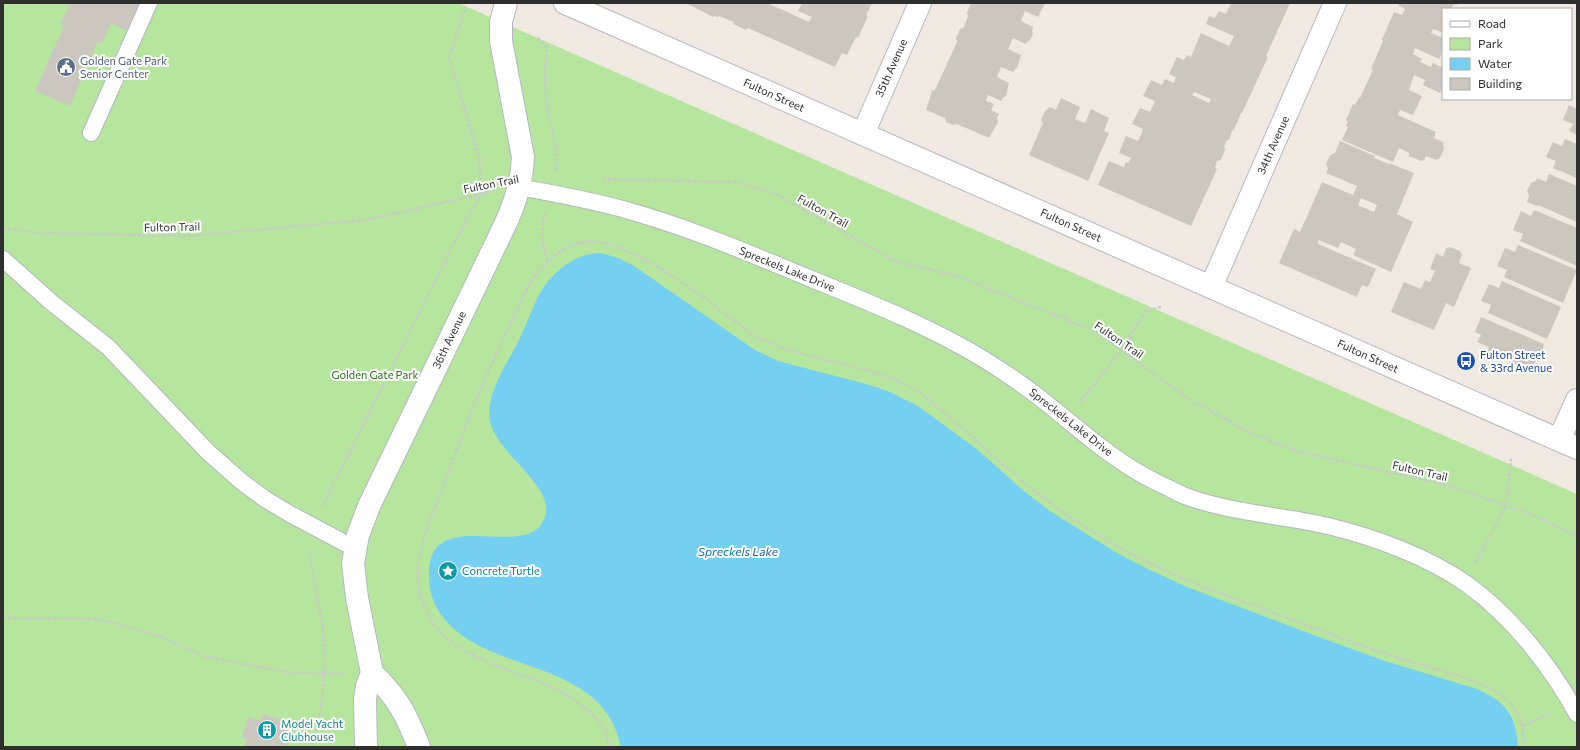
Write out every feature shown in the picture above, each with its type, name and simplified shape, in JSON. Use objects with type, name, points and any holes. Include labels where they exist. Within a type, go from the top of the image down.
[{"type":"street","name":"36th Avenue","points":[[366,747],[365,700],[367,686],[372,673],[357,598],[353,563],[354,548],[369,506],[507,220],[519,187],[523,157],[501,41],[502,22],[506,3]]},
{"type":"street","name":"Fulton Street","points":[[565,3],[1568,444]]},
{"type":"street","name":"35th Avenue","points":[[862,134],[920,3]]},
{"type":"street","name":"34th Avenue","points":[[1210,287],[1335,3]]},
{"type":"street","points":[[1568,444],[1577,400]]},
{"type":"street","points":[[372,673],[385,684],[403,710],[419,747]]},
{"type":"lane","points":[[91,133],[149,3]]},
{"type":"lane","name":"Spreckels Lake Drive","points":[[519,187],[588,200],[664,221],[736,248],[899,314],[994,366],[1040,398],[1122,461],[1154,481],[1187,496],[1222,506],[1328,526],[1402,550],[1434,565],[1465,583],[1488,601],[1509,621],[1529,644],[1551,674],[1577,714]]},
{"type":"lane","points":[[3,259],[51,302],[108,348],[208,452],[242,482],[265,499],[354,548]]},
{"type":"path","points":[[312,747],[318,724],[324,674],[322,631],[310,557],[312,526],[455,241],[482,193],[479,156],[449,57],[466,6]]},
{"type":"path","name":"Fulton Trail","points":[[598,179],[734,182],[776,194],[895,261],[957,276],[1095,331],[1189,399],[1252,434],[1301,452],[1446,485],[1533,515],[1577,537]]},
{"type":"path","name":"Fulton Trail","points":[[3,230],[10,229],[37,233],[186,236],[365,220],[482,193],[519,187]]},
{"type":"path","points":[[610,747],[605,730],[594,716],[579,702],[561,691],[479,658],[459,647],[445,636],[434,624],[426,611],[418,582],[420,552],[449,470],[480,389],[525,294],[539,270],[548,261],[572,245],[585,242],[600,242],[644,259],[674,278],[755,336],[767,342],[793,352],[871,371],[916,391],[936,405],[1049,503],[1148,563],[1227,595],[1395,657],[1467,679],[1495,691],[1505,698],[1520,718],[1524,747]]},
{"type":"path","points":[[1067,420],[1121,350],[1146,311],[1161,307]]},
{"type":"path","points":[[1465,583],[1506,506],[1511,459]]},
{"type":"path","points":[[3,618],[100,619],[159,636],[203,656],[285,672],[324,674],[372,673]]},
{"type":"green space","name":"Golden Gate Park","points":[[3,3],[458,3],[1577,494],[1577,747],[3,747]]},
{"type":"water","name":"Spreckels Lake","points":[[601,253],[618,258],[634,266],[755,350],[778,361],[888,391],[918,406],[978,450],[1025,492],[1050,511],[1117,553],[1150,570],[1187,587],[1319,637],[1385,661],[1477,689],[1487,694],[1508,711],[1515,726],[1518,747],[621,747],[609,717],[590,696],[566,680],[482,647],[457,632],[438,610],[430,590],[429,580],[429,570],[435,550],[447,540],[465,536],[505,537],[524,535],[538,528],[546,513],[545,502],[533,480],[503,446],[495,434],[489,419],[491,398],[498,380],[520,338],[537,298],[546,283],[568,263],[587,255]]},
{"type":"building","name":"Golden Gate Park Senior Center","points":[[62,3],[140,3],[128,31],[111,24],[102,43],[98,41],[70,106],[35,91],[64,26],[60,24],[69,6]]},
{"type":"building","points":[[686,3],[767,3],[809,22],[812,17],[798,11],[802,3],[873,3],[866,15],[868,16],[858,38],[856,37],[847,55],[842,53],[835,67],[748,28],[746,30],[733,24],[734,22],[719,16],[713,17]]},
{"type":"building","points":[[971,3],[1045,3],[1038,17],[1025,11],[1021,21],[1033,27],[1033,34],[1030,40],[1026,44],[1013,38],[1008,49],[1021,55],[1017,68],[1013,72],[1001,67],[997,77],[1009,83],[1006,96],[1001,101],[988,95],[986,101],[994,104],[991,110],[999,114],[997,118],[998,122],[989,138],[957,124],[953,125],[946,122],[945,118],[926,110],[932,91],[935,90],[957,42],[956,38],[960,29],[965,25],[968,16],[967,13]]},
{"type":"building","points":[[1231,3],[1290,3],[1266,56],[1268,57],[1234,130],[1224,146],[1225,150],[1221,160],[1217,161],[1215,168],[1217,169],[1191,226],[1098,185],[1109,161],[1124,167],[1126,162],[1128,163],[1131,158],[1119,153],[1126,136],[1138,141],[1141,135],[1143,129],[1132,124],[1140,108],[1150,112],[1155,101],[1143,96],[1151,80],[1162,85],[1165,79],[1174,83],[1176,77],[1169,74],[1177,57],[1184,60],[1187,55],[1191,57],[1201,33],[1229,46],[1234,36],[1206,24],[1209,16],[1215,18],[1219,11],[1226,14]],"holes":[[[1194,92],[1211,99],[1209,103],[1192,95]]]},
{"type":"building","points":[[1399,3],[1458,3],[1457,5],[1454,4],[1452,8],[1442,8],[1441,32],[1433,29],[1431,33],[1442,38],[1442,53],[1439,59],[1415,48],[1413,54],[1422,59],[1420,62],[1431,67],[1433,63],[1442,68],[1442,88],[1440,93],[1423,85],[1425,80],[1414,75],[1409,90],[1422,96],[1413,115],[1400,110],[1398,115],[1436,132],[1434,138],[1443,142],[1444,149],[1440,158],[1436,160],[1426,156],[1424,160],[1421,161],[1409,156],[1409,153],[1399,148],[1393,162],[1342,140],[1348,127],[1346,126],[1348,121],[1346,120],[1353,104],[1355,105],[1359,97],[1360,98],[1373,70],[1371,69],[1394,12],[1402,15],[1405,9],[1398,5]]},
{"type":"building","points":[[1061,98],[1080,107],[1075,119],[1085,123],[1091,109],[1109,118],[1104,131],[1109,133],[1088,181],[1029,155],[1043,123],[1041,120],[1045,111],[1050,107],[1056,110]]},
{"type":"building","points":[[1569,105],[1577,109],[1577,135],[1569,131],[1573,124],[1563,120]]},
{"type":"building","points":[[1565,139],[1577,144],[1577,178],[1553,168],[1556,161],[1546,157],[1553,142],[1562,146]]},
{"type":"building","points":[[1340,141],[1375,156],[1374,158],[1414,173],[1397,214],[1413,222],[1391,272],[1353,255],[1356,249],[1341,242],[1338,248],[1319,240],[1318,244],[1376,269],[1368,287],[1362,285],[1357,297],[1279,263],[1294,229],[1300,232],[1322,182],[1353,195],[1357,186],[1326,173],[1328,169],[1326,164],[1330,155],[1335,153]],"holes":[[[1361,198],[1377,205],[1374,212],[1358,205]]]},
{"type":"building","points":[[1549,174],[1577,186],[1577,222],[1538,205],[1537,206],[1527,202],[1529,195],[1527,191],[1531,183],[1536,181],[1537,178],[1546,182]]},
{"type":"building","points":[[1534,210],[1577,228],[1577,266],[1520,241],[1523,234],[1513,230],[1521,211],[1531,216]]},
{"type":"building","points":[[1518,245],[1577,270],[1563,303],[1504,277],[1507,270],[1497,266],[1505,248],[1515,252]]},
{"type":"building","points":[[1450,247],[1460,251],[1462,255],[1459,263],[1471,268],[1454,307],[1446,303],[1434,330],[1391,312],[1404,282],[1421,289],[1425,280],[1430,282],[1435,271],[1430,269],[1436,253],[1443,257],[1446,248]]},
{"type":"building","points":[[1502,281],[1561,307],[1547,339],[1488,313],[1491,305],[1481,301],[1489,284],[1499,288]]},
{"type":"building","points":[[1481,317],[1544,344],[1542,353],[1538,356],[1531,371],[1487,352],[1489,347],[1477,342],[1481,335],[1475,332]]},
{"type":"building","name":"Model Yacht Clubhouse","points":[[263,714],[293,723],[286,747],[244,747],[247,739],[242,737],[248,717],[261,721]]},
{"type":"place","name":"Golden Gate Park Senior Center","points":[[66,67]]},
{"type":"place","name":"Fulton Street & 33rd Avenue","points":[[1466,361]]},
{"type":"place","name":"Concrete Turtle","points":[[448,571]]},
{"type":"place","name":"Model Yacht Clubhouse","points":[[267,730]]}]
